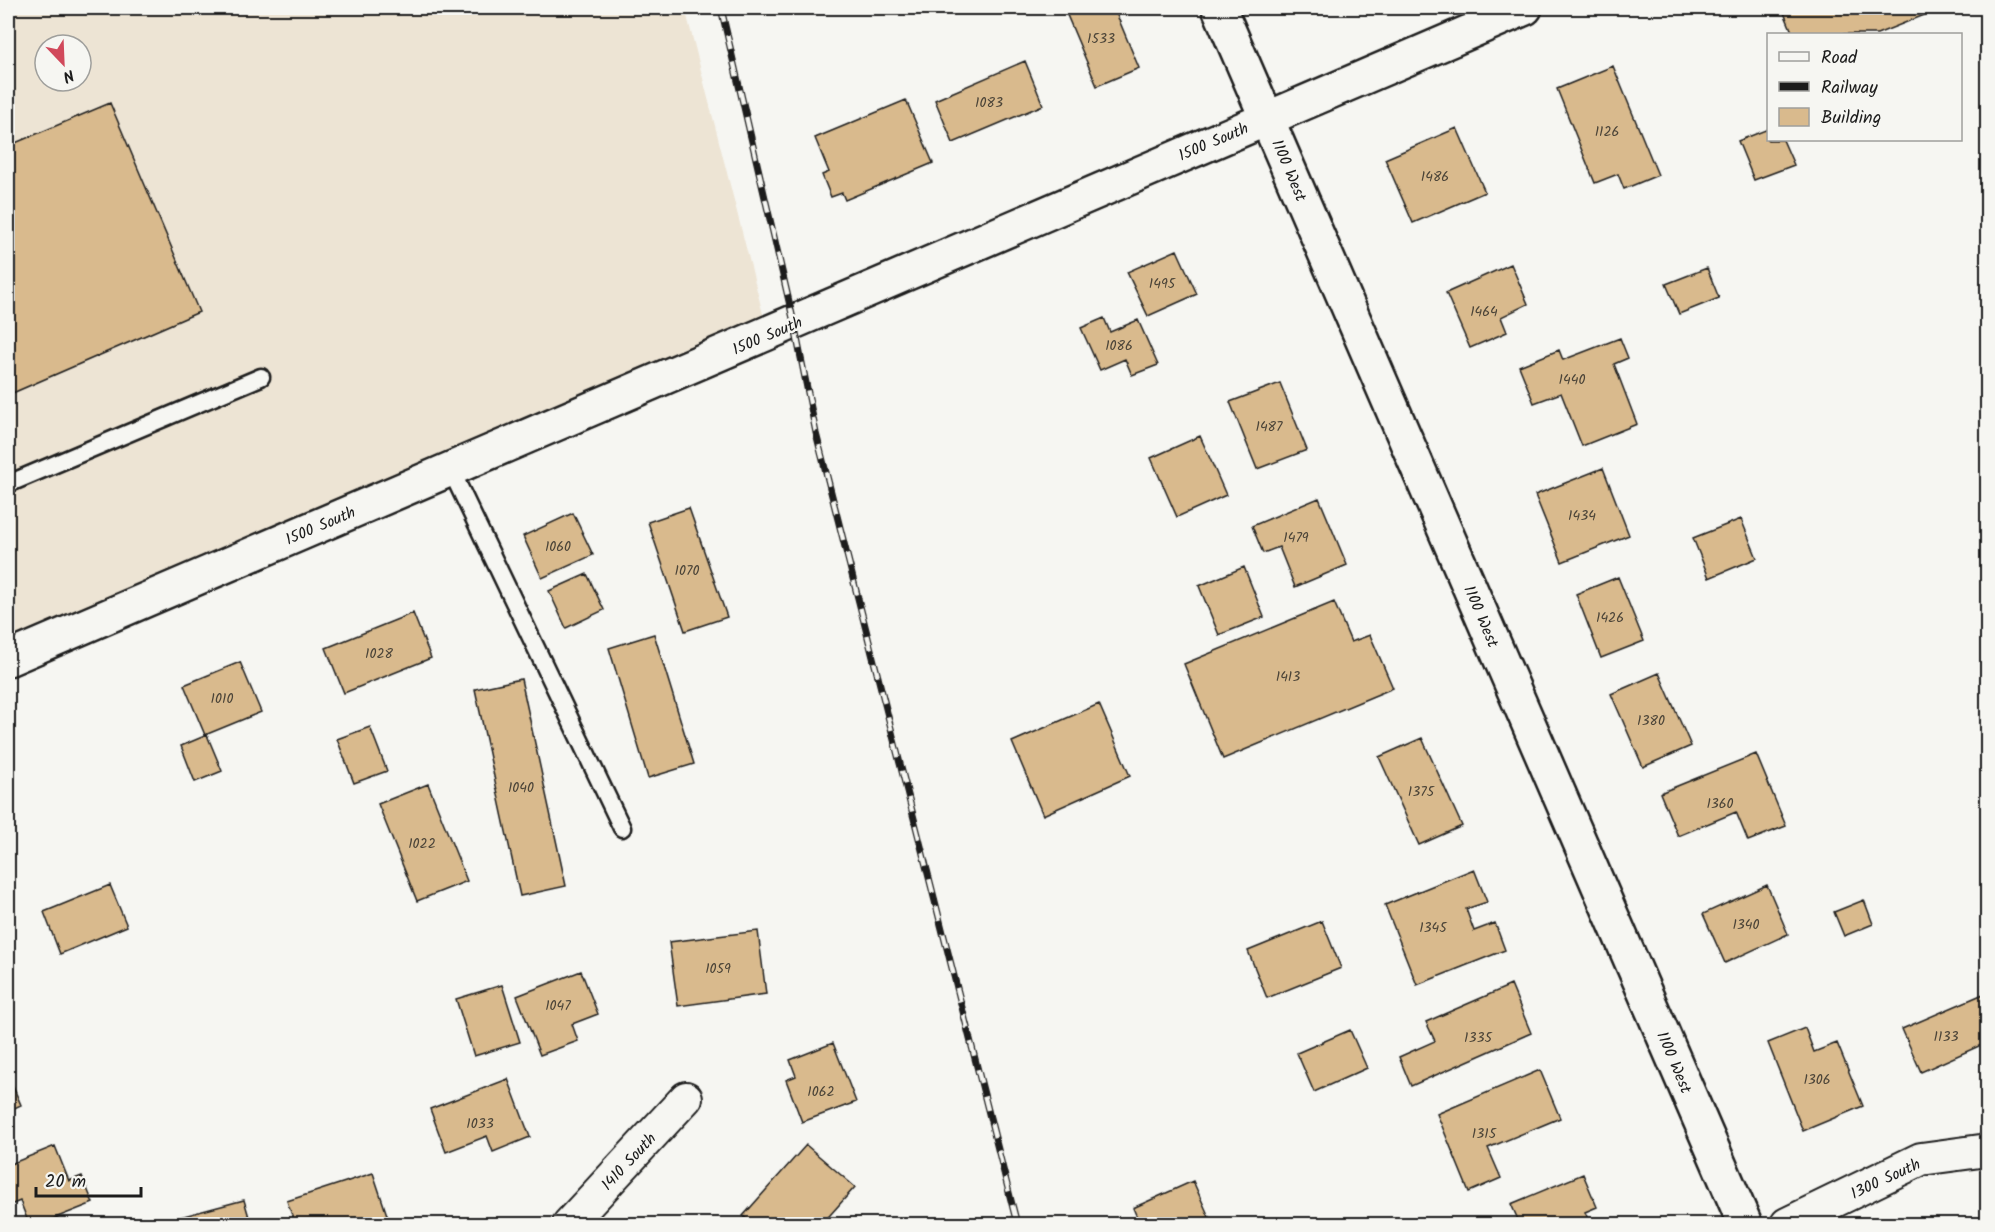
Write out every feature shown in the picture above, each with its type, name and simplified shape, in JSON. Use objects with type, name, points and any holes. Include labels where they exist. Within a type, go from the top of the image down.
[{"type":"street","name":"1100 West","points":[[1219,8],[1745,1224]]},
{"type":"street","name":"1500 South","points":[[8,659],[1526,8]]},
{"type":"street","name":"1410 South","points":[[568,1224],[687,1098]]},
{"type":"street","name":"1300 South","points":[[1788,1224],[1921,1160],[1988,1150]]},
{"type":"lane","points":[[8,484],[261,377]]},
{"type":"lane","points":[[451,470],[622,828]]},
{"type":"shaded area","points":[[8,8],[685,8],[764,318],[8,641]]},
{"type":"building","points":[[1064,8],[1114,8],[1139,68],[1097,86]]},
{"type":"building","points":[[1782,8],[1942,8],[1880,33],[1793,33]]},
{"type":"building","points":[[1025,61],[1043,105],[953,143],[935,100]]},
{"type":"building","points":[[1613,66],[1658,175],[1624,189],[1618,174],[1595,183],[1557,89]]},
{"type":"building","points":[[906,100],[933,163],[845,200],[842,193],[831,197],[822,175],[829,172],[815,138]]},
{"type":"building","points":[[110,103],[199,312],[8,395],[8,146]]},
{"type":"building","points":[[1457,128],[1485,192],[1413,223],[1385,159]]},
{"type":"building","points":[[1767,129],[1767,141],[1783,141],[1794,165],[1754,180],[1738,141]]},
{"type":"building","points":[[1177,250],[1197,294],[1148,316],[1127,272]]},
{"type":"building","points":[[1511,264],[1528,304],[1501,317],[1507,332],[1470,348],[1446,293]]},
{"type":"building","points":[[1707,268],[1719,298],[1679,314],[1666,284]]},
{"type":"building","points":[[1104,318],[1110,332],[1138,320],[1158,365],[1132,375],[1125,359],[1100,370],[1081,328]]},
{"type":"building","points":[[1620,338],[1628,358],[1614,364],[1637,424],[1582,446],[1561,393],[1534,403],[1519,366],[1559,350],[1563,360]]},
{"type":"building","points":[[1280,383],[1307,450],[1257,469],[1230,402]]},
{"type":"building","points":[[1200,436],[1226,495],[1177,517],[1151,458]]},
{"type":"building","points":[[1603,468],[1629,535],[1562,562],[1535,495]]},
{"type":"building","points":[[1319,498],[1347,565],[1295,587],[1279,547],[1263,553],[1252,526]]},
{"type":"building","points":[[689,508],[727,617],[685,631],[648,522]]},
{"type":"building","points":[[573,513],[593,555],[542,578],[523,536]]},
{"type":"building","points":[[1741,519],[1757,558],[1709,578],[1693,538]]},
{"type":"building","points":[[1244,567],[1264,617],[1219,635],[1199,586]]},
{"type":"building","points":[[587,574],[604,610],[566,628],[549,591]]},
{"type":"building","points":[[1618,577],[1644,641],[1601,658],[1576,594]]},
{"type":"building","points":[[1334,602],[1351,642],[1370,635],[1393,688],[1223,759],[1184,664]]},
{"type":"building","points":[[413,613],[431,658],[344,693],[326,648]]},
{"type":"building","points":[[654,634],[694,764],[648,778],[609,648]]},
{"type":"building","points":[[240,662],[261,712],[205,735],[184,685]]},
{"type":"building","points":[[1659,673],[1691,746],[1643,767],[1611,694]]},
{"type":"building","points":[[521,679],[566,886],[520,896],[475,689]]},
{"type":"building","points":[[1099,704],[1130,776],[1043,815],[1012,742]]},
{"type":"building","points":[[370,727],[387,771],[354,783],[337,739]]},
{"type":"building","points":[[207,735],[222,771],[195,782],[181,746]]},
{"type":"building","points":[[1422,738],[1462,826],[1419,845],[1379,757]]},
{"type":"building","points":[[1756,754],[1786,826],[1748,841],[1736,812],[1678,836],[1660,793]]},
{"type":"building","points":[[428,784],[467,881],[417,901],[378,804]]},
{"type":"building","points":[[1474,869],[1487,902],[1466,909],[1474,931],[1495,923],[1505,950],[1417,985],[1385,905]]},
{"type":"building","points":[[110,885],[127,926],[60,954],[44,912]]},
{"type":"building","points":[[1767,885],[1788,934],[1725,963],[1703,914]]},
{"type":"building","points":[[1864,900],[1873,924],[1844,936],[1834,912]]},
{"type":"building","points":[[1322,921],[1341,968],[1267,998],[1248,951]]},
{"type":"building","points":[[758,931],[766,994],[678,1006],[669,942]]},
{"type":"building","points":[[581,971],[598,1014],[572,1024],[578,1041],[540,1055],[517,996]]},
{"type":"building","points":[[502,985],[520,1042],[474,1056],[456,999]]},
{"type":"building","points":[[1511,985],[1531,1033],[1411,1086],[1399,1057],[1435,1041],[1426,1022]]},
{"type":"building","points":[[1988,992],[1988,1042],[1921,1072],[1902,1029]]},
{"type":"building","points":[[1805,1028],[1814,1052],[1837,1043],[1863,1106],[1803,1131],[1768,1043]]},
{"type":"building","points":[[1350,1030],[1367,1068],[1314,1092],[1297,1053]]},
{"type":"building","points":[[833,1043],[856,1102],[802,1122],[786,1080],[796,1076],[790,1060]]},
{"type":"building","points":[[1540,1070],[1560,1118],[1488,1148],[1501,1178],[1469,1192],[1437,1114]]},
{"type":"building","points":[[8,1075],[21,1105],[8,1111]]},
{"type":"building","points":[[508,1079],[530,1137],[493,1152],[487,1136],[446,1152],[430,1109]]},
{"type":"building","points":[[806,1145],[855,1187],[822,1224],[753,1224],[743,1216]]},
{"type":"building","points":[[55,1146],[69,1181],[82,1176],[93,1203],[40,1224],[29,1224],[20,1201],[8,1206],[8,1165]]},
{"type":"building","points":[[373,1173],[390,1224],[295,1224],[287,1201]]},
{"type":"building","points":[[1583,1174],[1597,1207],[1585,1212],[1590,1224],[1520,1224],[1511,1204]]},
{"type":"building","points":[[1193,1181],[1209,1217],[1191,1224],[1140,1224],[1133,1208]]},
{"type":"building","points":[[244,1200],[251,1224],[161,1224],[161,1222]]},
{"type":"railway","points":[[721,8],[794,323],[816,433],[1017,1224]]}]
